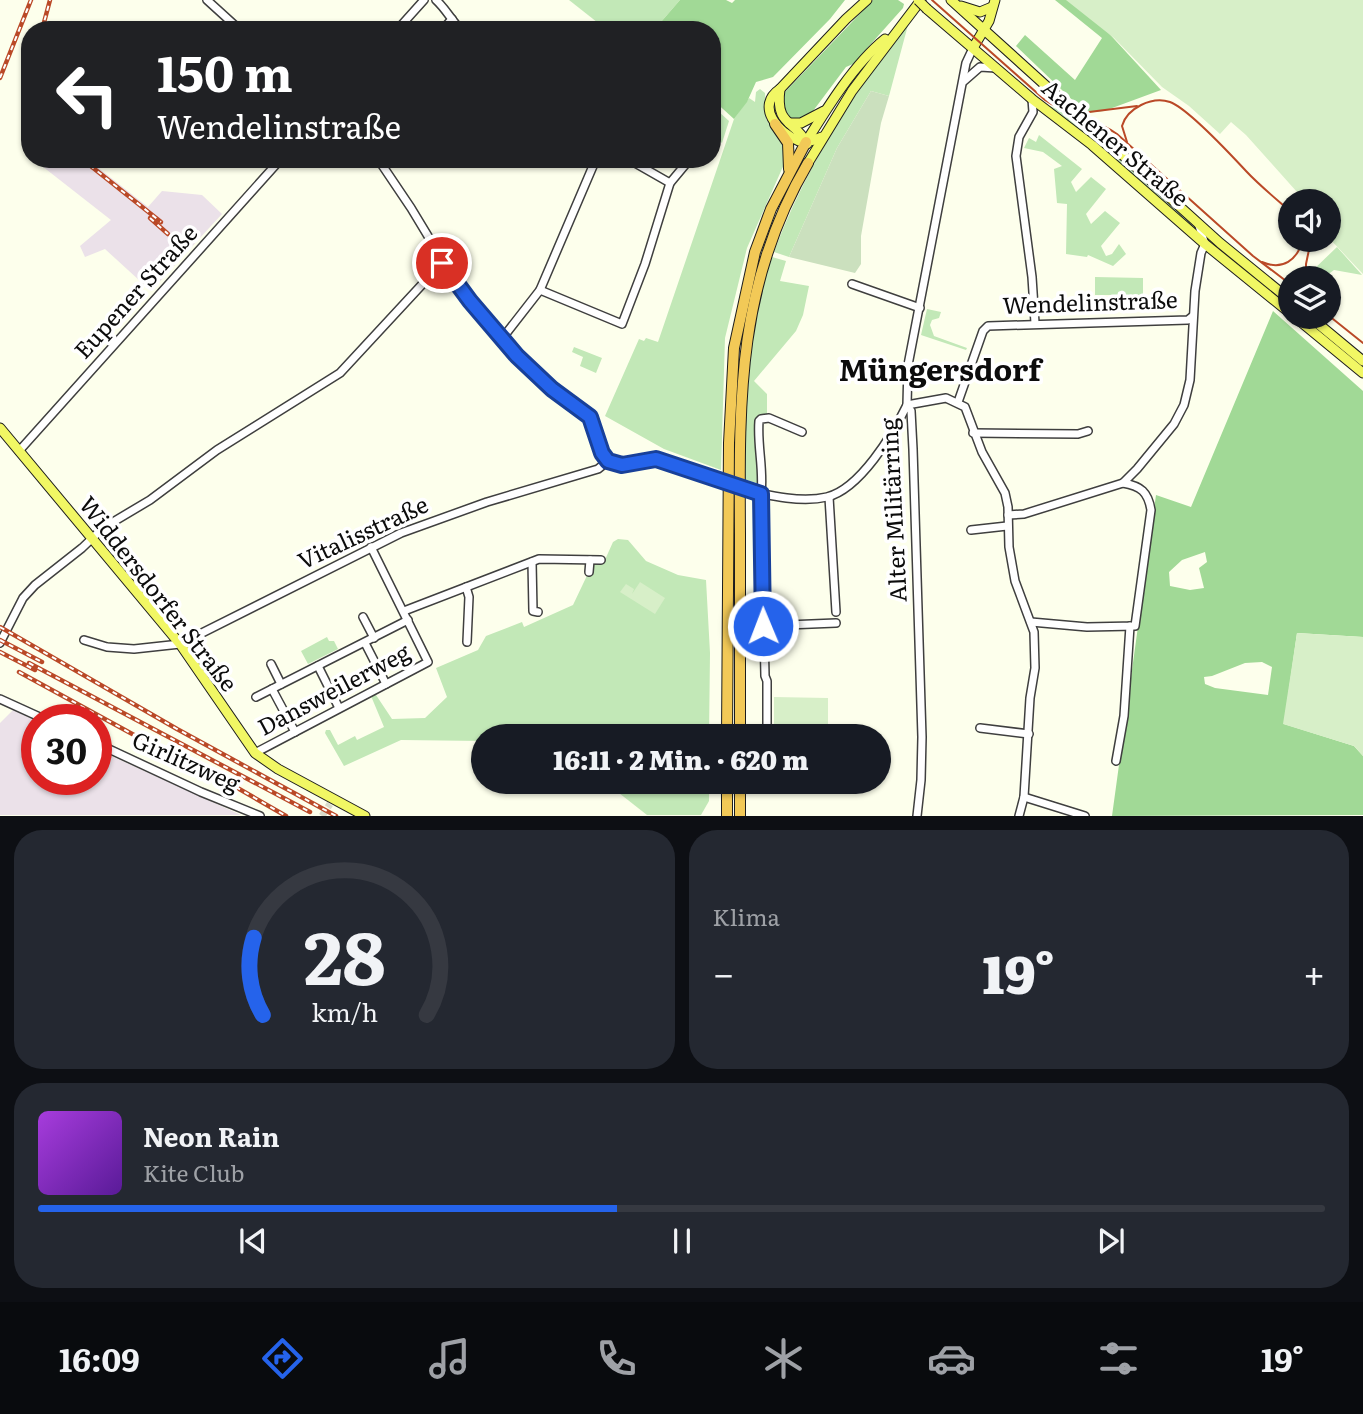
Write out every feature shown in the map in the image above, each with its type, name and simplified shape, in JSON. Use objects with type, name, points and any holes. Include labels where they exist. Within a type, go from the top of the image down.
[{"type":"highway","points":[[775,124],[788,143],[789,171]]},
{"type":"highway","points":[[727,724],[729,443],[734,348],[755,252],[771,209],[806,142]]},
{"type":"highway","points":[[740,724],[739,447],[744,351],[754,297],[769,249],[794,186],[808,163]]},
{"type":"highway","points":[[727,794],[727,816]]},
{"type":"highway","points":[[740,794],[740,816]]},
{"type":"main road","points":[[846,19],[858,0]]},
{"type":"main road","points":[[821,137],[806,142],[799,141],[775,124],[768,104],[773,95],[867,0]]},
{"type":"main road","points":[[808,163],[821,137],[919,0]]},
{"type":"main road","name":"Aachener Straße","points":[[919,0],[1032,99],[1092,145],[1205,244],[1278,303]]},
{"type":"main road","points":[[951,0],[974,12],[994,3]]},
{"type":"main road","name":"Aachener Straße","points":[[951,0],[1199,225],[1278,290]]},
{"type":"main road","points":[[973,48],[984,30],[994,3]]},
{"type":"main road","points":[[806,142],[825,110],[877,46],[895,32]]},
{"type":"main road","points":[[780,89],[779,110],[810,148],[808,163]]},
{"type":"main road","points":[[787,123],[801,123],[825,110]]},
{"type":"main road","points":[[1309,329],[1363,373]]},
{"type":"main road","points":[[1324,329],[1363,361]]},
{"type":"main road","name":"Widdersdorfer Straße","points":[[0,428],[180,645],[256,752],[278,769],[331,801],[365,816]]},
{"type":"street","points":[[207,0],[230,21]]},
{"type":"street","points":[[405,21],[424,0]]},
{"type":"street","points":[[436,0],[452,19]]},
{"type":"street","name":"Alter Militärring","points":[[917,816],[922,760],[913,437],[908,405],[908,360],[966,62],[973,48]]},
{"type":"street","points":[[963,81],[980,67],[998,68]]},
{"type":"street","points":[[1032,99],[1033,112],[1020,137],[1016,156],[1032,277],[1035,323]]},
{"type":"street","name":"Eupener Straße","points":[[19,452],[273,168]]},
{"type":"street","points":[[384,168],[460,289],[501,340],[544,382],[590,417],[602,453],[608,461]]},
{"type":"street","points":[[501,340],[540,290],[592,168]]},
{"type":"street","points":[[644,168],[670,183]]},
{"type":"street","points":[[540,290],[622,324],[645,264],[670,183],[682,168]]},
{"type":"street","name":"Wendelinstraße","points":[[958,402],[983,331],[988,326],[1188,320],[1193,316],[1205,244],[1199,225]]},
{"type":"street","points":[[1205,244],[1220,243]]},
{"type":"street","points":[[0,643],[23,598],[35,585],[103,528],[150,500],[217,450],[340,373],[442,263]]},
{"type":"street","points":[[852,284],[920,307]]},
{"type":"street","points":[[1008,515],[1024,514],[1123,483],[1138,469],[1174,424],[1184,405],[1190,380],[1195,323],[1193,316]]},
{"type":"street","points":[[761,494],[793,498],[829,496],[864,472],[908,405],[946,398],[965,407],[974,433],[1005,493],[1015,581],[1031,622],[1036,651],[1024,797],[1019,816]]},
{"type":"street","points":[[767,724],[763,626],[763,475],[758,447],[759,421],[769,418],[802,432]]},
{"type":"street","points":[[974,433],[1078,434],[1088,431]]},
{"type":"street","name":"Vitalisstraße","points":[[84,640],[107,647],[134,649],[180,645],[371,547],[428,522],[598,469],[608,461],[622,465],[648,459],[662,460],[761,494]]},
{"type":"street","points":[[1116,761],[1124,716],[1133,626],[1151,519],[1150,501],[1141,488],[1138,469]]},
{"type":"street","points":[[1123,483],[1141,488]]},
{"type":"street","points":[[829,496],[836,612]]},
{"type":"street","points":[[971,530],[1007,526]]},
{"type":"street","name":"Dansweilerweg","points":[[256,752],[428,662],[371,547]]},
{"type":"street","points":[[404,611],[546,558],[601,560]]},
{"type":"street","points":[[589,572],[590,560]]},
{"type":"street","points":[[532,562],[533,611],[538,612]]},
{"type":"street","points":[[466,587],[469,594],[467,642]]},
{"type":"street","points":[[363,617],[374,638]]},
{"type":"street","points":[[256,697],[408,620]]},
{"type":"street","points":[[1031,622],[1087,627],[1133,626]]},
{"type":"street","points":[[763,626],[836,623]]},
{"type":"street","points":[[365,643],[386,684]]},
{"type":"street","points":[[271,664],[281,684]]},
{"type":"street","points":[[318,666],[339,708]]},
{"type":"street","points":[[272,689],[295,732]]},
{"type":"street","points":[[0,699],[21,709]]},
{"type":"street","points":[[980,728],[1029,734]]},
{"type":"street","name":"Girlitzweg","points":[[112,750],[260,816]]},
{"type":"street","points":[[1024,797],[1085,816]]},
{"type":"shaded area","points":[[45,168],[98,168],[148,207],[162,191],[202,195],[222,214],[151,291],[105,249],[85,257],[80,246],[111,220]]},
{"type":"shaded area","points":[[13,710],[21,714],[21,795],[112,795],[112,756],[241,815],[0,815],[0,723]]},
{"type":"green space","points":[[569,0],[680,0],[662,21],[596,21]]},
{"type":"green space","points":[[680,0],[726,0],[732,3],[735,0],[845,0],[773,77],[756,82],[747,102],[734,119],[721,107],[721,21],[662,21]]},
{"type":"green space","points":[[873,0],[898,0],[904,4],[853,64],[846,67],[810,115],[805,119],[789,119],[782,107],[784,93]]},
{"type":"green space","points":[[1055,0],[1068,0],[1104,28],[1161,90],[1104,111],[1086,113],[1016,46],[1025,35],[1075,80],[1102,38]]},
{"type":"green space","points":[[1066,0],[1363,0],[1363,274],[1341,251],[1341,189],[1294,189],[1231,122],[1220,134],[1189,106],[1162,87],[1114,38]]},
{"type":"green space","points":[[908,25],[889,96],[871,91],[837,148],[789,257],[774,252],[803,185],[826,142],[880,59]]},
{"type":"green space","points":[[760,89],[765,93],[766,119],[785,147],[785,162],[747,248],[725,338],[721,470],[664,449],[605,416],[639,339],[658,342],[717,168],[721,168],[721,157],[734,119],[749,98],[755,102],[756,92]]},
{"type":"green space","points":[[871,91],[889,96],[881,123],[861,236],[861,264],[855,273],[789,257],[837,148]]},
{"type":"green space","points":[[1050,106],[1075,118],[1195,226],[1200,234],[1049,108]]},
{"type":"green space","points":[[721,114],[729,121],[721,142]]},
{"type":"green space","points":[[1039,135],[1082,169],[1071,182],[1076,192],[1091,177],[1106,189],[1086,214],[1091,224],[1105,211],[1120,223],[1101,246],[1106,256],[1112,254],[1119,244],[1126,254],[1113,266],[1088,255],[1066,254],[1067,204],[1057,203],[1054,169],[1062,166],[1043,152],[1024,148],[1029,138],[1036,142]]},
{"type":"green space","points":[[1341,251],[1362,275],[1341,271],[1341,266],[1317,266],[1332,252]]},
{"type":"green space","points":[[772,257],[786,261],[780,281],[809,286],[803,315],[796,331],[754,381],[767,394],[767,414],[761,414],[757,421],[754,439],[760,484],[743,479],[745,395],[756,308]]},
{"type":"green space","points":[[1095,277],[1143,278],[1143,295],[1095,295]]},
{"type":"green space","points":[[927,309],[941,312],[939,318],[932,320],[930,325],[934,336],[967,348],[966,350],[921,335]]},
{"type":"green space","points":[[1273,311],[1278,315],[1278,329],[1293,329],[1363,391],[1363,637],[1297,633],[1284,724],[1354,746],[1363,756],[1363,815],[1112,816],[1156,495],[1191,507]],"holes":[[[1205,552],[1207,562],[1199,568],[1204,588],[1190,590],[1170,586],[1169,572],[1182,560]],[[1262,662],[1272,667],[1268,695],[1215,688],[1205,684],[1204,677],[1245,663]]]},
{"type":"green space","points":[[574,347],[602,358],[596,373],[580,366],[583,357],[572,352]]},
{"type":"green space","points":[[618,539],[628,540],[646,561],[678,575],[706,580],[710,653],[709,724],[471,724],[471,741],[401,740],[344,766],[325,733],[326,730],[330,730],[338,745],[355,736],[357,740],[384,727],[371,696],[374,692],[392,719],[425,718],[447,697],[436,668],[478,650],[486,636],[522,622],[524,627],[573,605],[592,565],[595,562],[604,562],[613,542]]},
{"type":"green space","points":[[640,582],[665,598],[655,614],[620,592],[626,584],[634,589],[632,594]]},
{"type":"green space","points":[[1297,633],[1363,637],[1363,756],[1354,746],[1283,724]]},
{"type":"green space","points":[[327,637],[329,641],[334,641],[338,649],[308,664],[301,651]]},
{"type":"green space","points":[[774,697],[828,698],[828,724],[774,724]]},
{"type":"green space","points":[[620,794],[709,794],[709,801],[701,815],[647,815]]},
{"type":"tunnel","points":[[322,816],[330,804]]},
{"type":"tram line","points":[[932,0],[1045,100],[1117,134],[1253,256],[1278,275]]},
{"type":"tram line","points":[[1127,142],[1122,126],[1129,114],[1148,102],[1170,102],[1198,123],[1278,200]]},
{"type":"tram line","points":[[1081,113],[1137,106]]},
{"type":"tram line","points":[[1262,262],[1283,264],[1298,252]]},
{"type":"tram line","points":[[1306,266],[1308,252]]},
{"type":"tram line","points":[[1341,325],[1363,343]]},
{"type":"railway","points":[[23,21],[31,0]]},
{"type":"railway","points":[[44,21],[50,0]]},
{"type":"railway","points":[[0,78],[21,25]]},
{"type":"railway","points":[[93,168],[161,222]]},
{"type":"railway","points":[[150,218],[168,234]]},
{"type":"railway","points":[[0,627],[177,729],[336,816]]},
{"type":"railway","points":[[0,640],[42,662]]},
{"type":"railway","points":[[0,652],[35,670]]},
{"type":"railway","points":[[29,663],[310,812]]},
{"type":"railway","points":[[19,672],[209,776]]},
{"type":"railway","points":[[201,767],[286,816]]},
{"type":"district","name":"Müngersdorf","points":[[940,371]]},
{"type":"route","points":[[442,263],[501,340],[552,389],[590,417],[602,453],[608,461],[622,465],[648,459],[662,460],[761,494],[763,626]]}]
